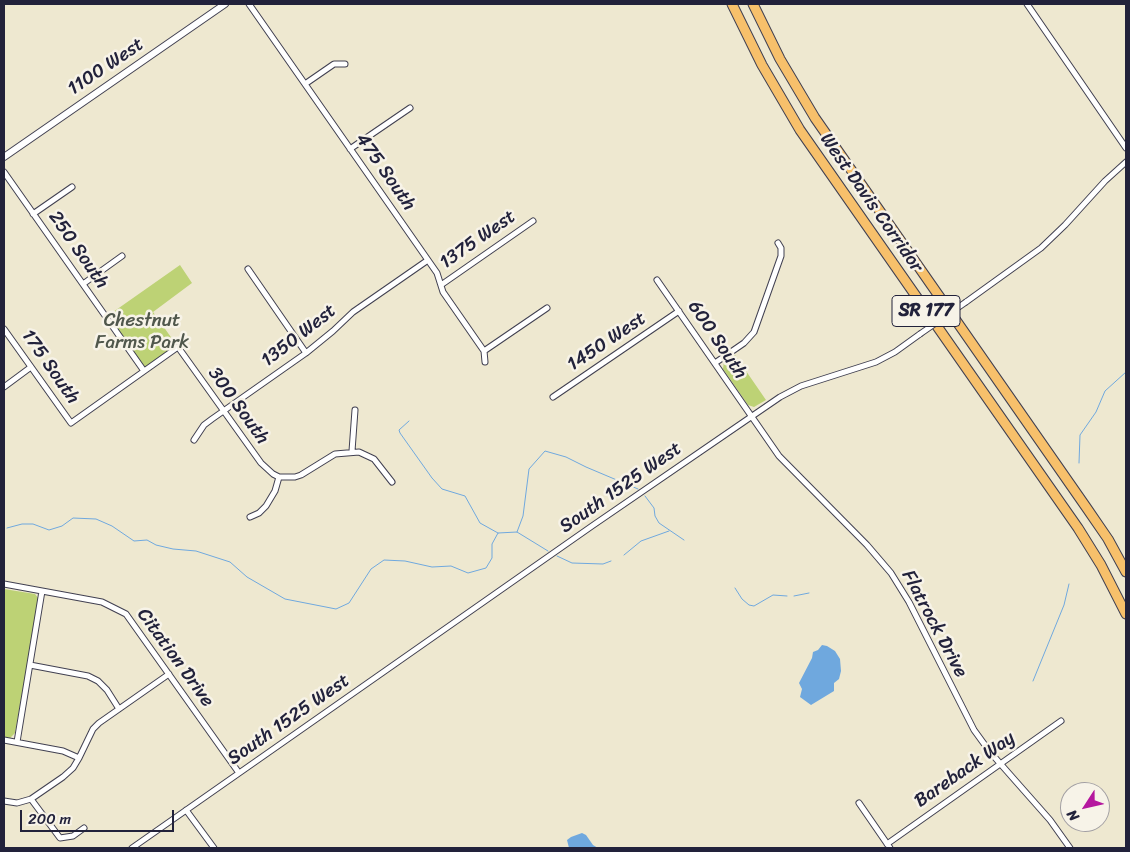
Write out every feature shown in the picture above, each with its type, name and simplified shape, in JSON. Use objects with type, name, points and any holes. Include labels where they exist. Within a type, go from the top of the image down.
[{"type":"highway","name":"West Davis Corridor","points":[[732,4],[762,65],[800,130],[1078,528],[1101,565],[1126,614]]},
{"type":"highway","name":"West Davis Corridor","points":[[753,4],[780,59],[815,118],[1092,514],[1126,572]]},
{"type":"street","name":"1100 West","points":[[4,157],[225,4]]},
{"type":"street","name":"475 South","points":[[249,4],[437,273],[447,298],[484,351],[486,362]]},
{"type":"street","points":[[1026,4],[1126,148]]},
{"type":"street","points":[[305,84],[334,64],[345,64]]},
{"type":"street","points":[[350,149],[410,108]]},
{"type":"street","name":"South 1525 West","points":[[132,848],[751,417],[795,389],[876,362],[895,352],[1042,248],[1066,225],[1105,181],[1126,162]]},
{"type":"street","name":"250 South","points":[[4,172],[144,371]]},
{"type":"street","points":[[34,214],[72,187]]},
{"type":"street","name":"1375 West","points":[[441,284],[533,221]]},
{"type":"street","points":[[715,363],[747,341],[754,332],[781,256],[781,248],[778,243]]},
{"type":"street","points":[[83,284],[122,256]]},
{"type":"street","name":"1350 West","points":[[194,440],[204,425],[306,353],[353,312],[428,260]]},
{"type":"street","points":[[248,269],[306,353]]},
{"type":"street","name":"600 South","points":[[657,280],[751,417]]},
{"type":"street","points":[[484,351],[547,308]]},
{"type":"street","name":"1450 West","points":[[553,397],[679,311]]},
{"type":"street","name":"175 South","points":[[4,328],[71,423],[144,371]]},
{"type":"street","name":"300 South","points":[[144,371],[178,347],[261,463],[266,469],[279,477]]},
{"type":"street","points":[[4,387],[31,367]]},
{"type":"street","points":[[352,451],[355,410]]},
{"type":"street","name":"Flatrock Drive","points":[[751,417],[785,463],[867,545],[891,573],[909,602],[967,719],[979,738],[1050,820],[1070,848]]},
{"type":"street","points":[[250,517],[259,513],[266,506],[275,491],[279,477],[301,475],[330,456],[352,451],[359,452],[374,459],[392,482]]},
{"type":"street","name":"Citation Drive","points":[[4,584],[102,602],[126,614],[239,773]]},
{"type":"street","points":[[17,742],[42,591]]},
{"type":"street","points":[[30,665],[88,676],[98,681],[107,690],[119,709]]},
{"type":"street","points":[[4,801],[17,803],[31,799],[64,777],[73,768],[93,729],[169,674]]},
{"type":"street","name":"Bareback Way","points":[[889,846],[1061,721]]},
{"type":"street","points":[[4,740],[63,751],[79,758]]},
{"type":"street","points":[[31,799],[60,838],[73,836],[84,828]]},
{"type":"street","points":[[859,803],[889,846]]},
{"type":"street","points":[[186,810],[214,848]]},
{"type":"green space","name":"Chestnut Farms Park","points":[[180,265],[192,283],[153,312],[178,347],[144,371],[106,317]]},
{"type":"green space","points":[[735,355],[766,400],[754,407],[748,405],[723,369],[724,361]]},
{"type":"green space","points":[[4,589],[35,594],[39,599],[15,733],[10,738],[4,737]]},
{"type":"water","points":[[822,645],[835,651],[840,659],[841,671],[839,679],[834,683],[834,691],[811,705],[800,697],[802,689],[799,683],[812,658],[813,652]]},
{"type":"water","points":[[582,833],[598,848],[569,848],[567,840]]},
{"type":"waterway","points":[[1079,463],[1080,435],[1096,412],[1105,391],[1126,372]]},
{"type":"waterway","points":[[409,421],[399,430],[400,433],[432,478],[442,489],[465,496],[480,523],[498,533]]},
{"type":"waterway","points":[[517,532],[523,516],[529,469],[545,451],[566,457],[638,489]]},
{"type":"waterway","points":[[645,496],[654,508],[655,516],[659,523],[684,540]]},
{"type":"waterway","points":[[7,528],[22,524],[33,524],[49,530],[62,526],[73,518],[96,519],[112,526],[134,541],[147,540],[156,545],[196,551],[230,562],[247,577],[285,599],[336,609],[349,603],[371,569],[384,560],[405,561],[432,567],[451,566],[468,573],[486,568],[492,558],[492,544],[498,533],[517,532],[548,551]]},
{"type":"waterway","points":[[624,555],[641,541],[669,531]]},
{"type":"waterway","points":[[557,556],[572,563],[603,564],[611,561]]},
{"type":"waterway","points":[[1033,681],[1064,605],[1069,584]]},
{"type":"waterway","points":[[735,588],[742,599],[749,605],[754,606],[773,595],[787,596]]},
{"type":"waterway","points":[[794,596],[809,593]]}]
